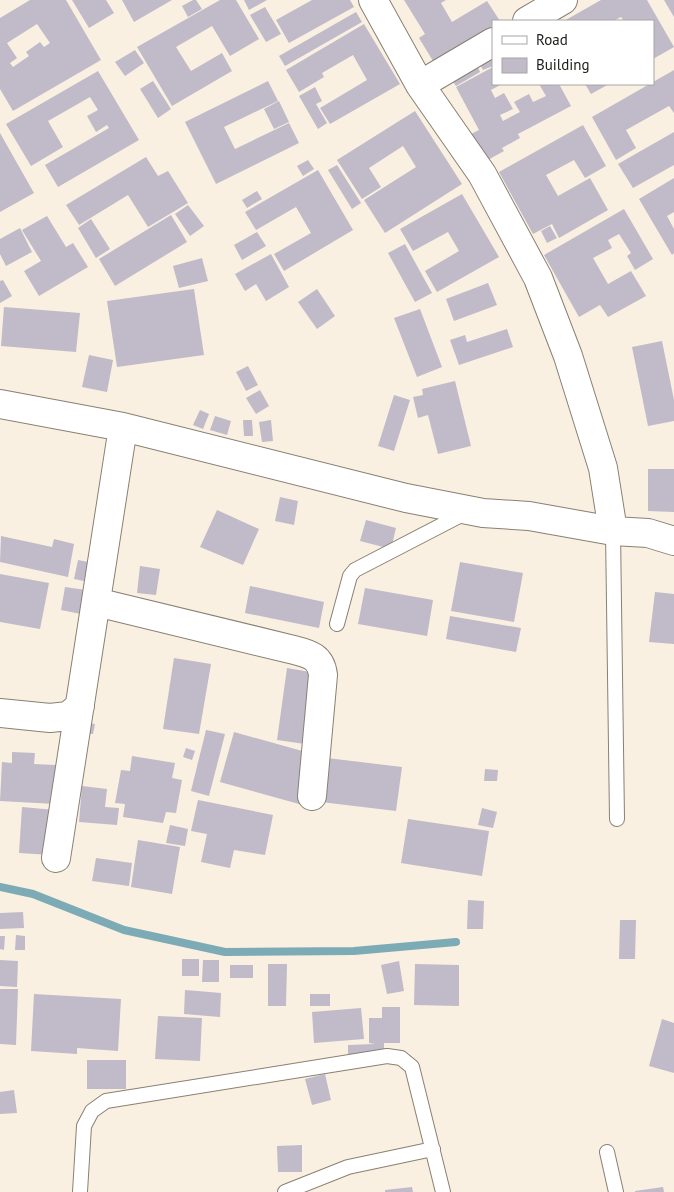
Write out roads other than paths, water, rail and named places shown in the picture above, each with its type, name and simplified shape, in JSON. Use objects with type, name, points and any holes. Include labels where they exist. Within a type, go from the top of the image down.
[{"type":"street","points":[[373,0],[420,85],[482,174],[538,278],[568,356],[603,468],[613,532]]},
{"type":"street","points":[[529,20],[563,0]]},
{"type":"street","points":[[420,85],[492,43]]},
{"type":"street","points":[[0,404],[123,427],[406,498],[469,511],[529,516],[613,532],[648,533],[674,541]]},
{"type":"street","points":[[56,858],[123,427]]},
{"type":"street","points":[[96,602],[294,650],[318,659],[322,664],[323,675],[312,796]]},
{"type":"street","points":[[0,713],[50,718],[68,716],[80,706]]},
{"type":"lane","points":[[337,624],[350,576],[355,570],[469,511]]},
{"type":"lane","points":[[613,532],[617,820]]},
{"type":"lane","points":[[80,1192],[84,1126],[92,1111],[106,1101],[386,1056],[401,1058],[412,1066],[443,1192]]},
{"type":"lane","points":[[285,1192],[348,1167],[433,1149]]},
{"type":"lane","points":[[607,1152],[616,1192]]},
{"type":"waterway","points":[[0,887],[33,894],[124,930],[225,952],[354,951],[456,942]]}]
